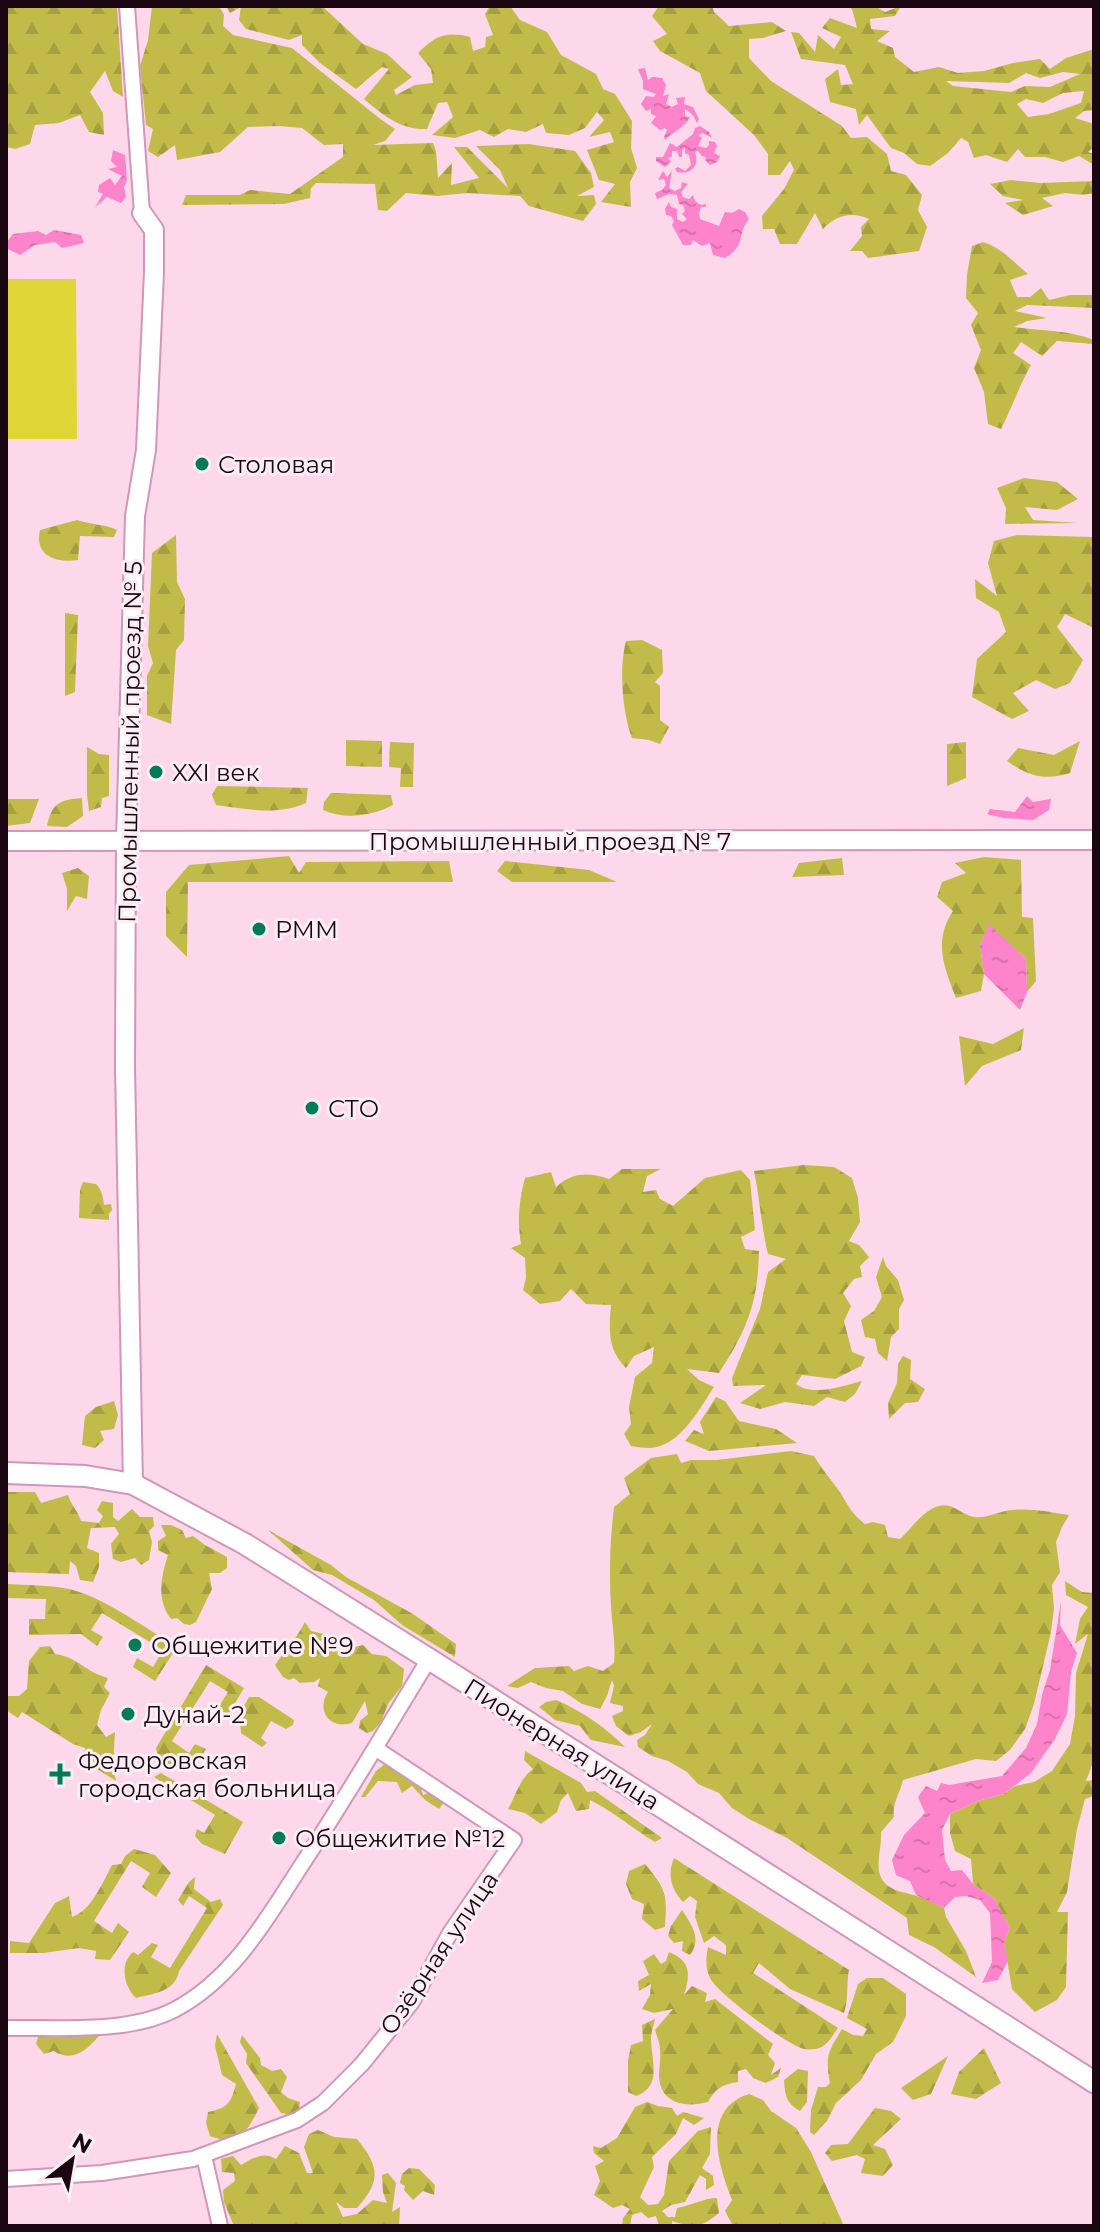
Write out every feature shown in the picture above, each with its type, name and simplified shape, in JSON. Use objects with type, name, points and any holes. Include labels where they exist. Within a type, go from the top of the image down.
[{"type":"main road","name":"Пионерная улица","points":[[6,1473],[85,1476],[133,1484],[245,1544],[1094,2082]]},
{"type":"street","name":"Промышленный проезд № 5","points":[[127,6],[142,213],[154,230],[146,450],[135,516],[126,841],[125,1067],[133,1484]]},
{"type":"street","name":"Промышленный проезд № 7","points":[[6,841],[1094,840]]},
{"type":"street","points":[[6,2028],[135,2023],[172,2011],[202,1993],[221,1976],[262,1926],[342,1805],[429,1659]]},
{"type":"street","name":"Озёрная улица","points":[[6,2179],[117,2171],[204,2156],[297,2120],[323,2103],[362,2064],[412,2002],[450,1933],[514,1840],[375,1748]]},
{"type":"street","points":[[204,2156],[220,2226]]},
{"type":"shaded area","points":[[6,279],[76,279],[77,439],[6,439]]},
{"type":"green space","points":[[6,6],[117,6],[123,97],[113,91],[105,71],[90,92],[103,113],[104,135],[89,132],[80,115],[59,123],[35,125],[30,144],[15,149],[6,147]]},
{"type":"green space","points":[[152,6],[219,6],[224,15],[223,26],[233,35],[292,48],[395,129],[385,141],[373,145],[433,143],[438,178],[452,163],[451,185],[479,178],[454,147],[467,147],[508,188],[500,170],[476,146],[529,144],[575,151],[591,173],[594,187],[577,196],[594,195],[596,204],[583,221],[529,206],[520,196],[406,193],[387,211],[378,210],[375,184],[316,183],[311,188],[310,198],[284,204],[182,205],[186,195],[240,195],[250,190],[290,194],[343,157],[343,144],[324,145],[302,128],[248,127],[220,152],[177,160],[175,145],[158,157],[148,151],[153,129],[146,125],[140,66],[148,40]]},
{"type":"green space","points":[[226,6],[322,6],[363,44],[387,54],[412,77],[394,90],[396,95],[415,85],[433,83],[431,69],[418,53],[430,42],[441,36],[453,35],[470,37],[473,51],[485,47],[486,37],[493,35],[485,14],[490,6],[510,6],[520,20],[547,32],[561,55],[596,74],[603,89],[615,94],[632,121],[631,148],[637,168],[630,182],[631,207],[601,202],[615,184],[599,180],[587,150],[614,142],[610,132],[589,137],[604,120],[597,112],[585,128],[569,135],[546,133],[543,124],[526,132],[508,129],[494,137],[480,130],[455,138],[432,135],[453,117],[447,102],[438,103],[427,129],[400,124],[364,99],[389,69],[382,67],[356,89],[320,63],[302,45],[302,35],[289,40],[246,29],[239,20],[241,7],[230,13]]},
{"type":"green space","points":[[659,6],[712,6],[729,26],[772,22],[786,31],[749,39],[749,58],[771,81],[842,126],[851,138],[867,137],[887,154],[891,171],[906,175],[922,195],[918,210],[927,227],[919,251],[868,258],[862,251],[850,251],[862,236],[861,227],[869,219],[856,215],[833,220],[823,229],[815,213],[797,244],[780,244],[774,229],[763,229],[762,216],[784,189],[794,170],[790,161],[780,175],[768,175],[768,154],[754,135],[706,91],[700,73],[660,51],[653,41],[667,34],[652,16]]},
{"type":"green space","points":[[850,6],[875,6],[885,12],[901,6],[895,16],[870,19],[871,29],[890,31],[877,41],[893,48],[895,57],[914,72],[939,67],[958,73],[984,71],[1040,59],[1050,69],[1066,58],[1094,49],[1094,110],[1084,111],[1075,118],[1094,124],[1094,147],[1088,152],[1094,154],[1094,165],[1079,156],[1063,162],[1045,157],[1025,157],[1018,149],[1007,162],[986,155],[974,158],[968,142],[961,138],[948,153],[930,166],[917,164],[904,153],[891,148],[867,115],[859,125],[856,109],[830,102],[825,79],[838,69],[841,85],[853,84],[845,65],[801,59],[791,32],[799,33],[815,52],[818,35],[834,49],[841,37],[822,28],[830,18],[857,28]],"holes":[[[1063,72],[1080,74],[1050,87],[1025,86],[1011,92],[953,86],[946,81],[1009,83],[1026,73],[1040,78]],[[1084,91],[1081,103],[1049,114],[1028,117],[1017,104],[1026,99],[1043,103],[1063,93]]]},
{"type":"green space","points":[[1011,180],[1040,183],[1094,181],[1094,193],[1065,193],[1042,198],[1053,206],[1023,215],[1005,203],[1023,200],[1003,196],[990,184]]},
{"type":"green space","points":[[983,242],[1001,251],[1028,274],[1010,280],[1017,297],[1030,297],[1041,288],[1049,300],[1070,295],[1094,295],[1094,308],[1027,305],[1015,311],[1047,318],[1014,327],[1075,334],[1094,340],[1094,344],[1057,341],[1042,356],[1021,342],[1013,353],[1031,365],[1001,429],[988,424],[984,392],[974,368],[981,350],[971,325],[978,313],[966,298],[972,246]]},
{"type":"green space","points":[[1024,478],[1057,482],[1078,499],[1057,510],[1025,507],[1033,520],[1078,523],[1005,524],[1006,508],[997,488]]},
{"type":"green space","points":[[77,520],[117,530],[114,537],[80,536],[78,560],[48,556],[40,546],[40,530]]},
{"type":"green space","points":[[176,535],[177,582],[185,599],[184,640],[176,650],[171,724],[147,715],[147,676],[153,663],[148,646],[152,553]]},
{"type":"green space","points":[[1017,535],[1094,537],[1094,628],[1065,614],[1057,627],[1083,660],[1070,683],[1055,689],[1036,680],[1013,693],[1029,711],[1012,719],[972,697],[977,659],[1006,632],[999,612],[976,598],[975,579],[997,596],[988,563],[994,541]]},
{"type":"green space","points":[[65,613],[78,615],[75,692],[65,696]]},
{"type":"green space","points":[[642,640],[662,650],[663,673],[655,682],[660,686],[660,720],[669,727],[660,744],[632,738],[626,716],[622,677],[626,641]]},
{"type":"green space","points":[[346,740],[382,741],[382,767],[346,766]]},
{"type":"green space","points":[[1080,741],[1070,773],[1053,777],[1037,776],[1007,761],[1018,748],[1054,755]]},
{"type":"green space","points":[[390,742],[414,743],[413,787],[400,787],[401,768],[389,767]]},
{"type":"green space","points":[[966,742],[966,778],[947,786],[947,744]]},
{"type":"green space","points":[[87,747],[99,754],[109,755],[109,796],[102,798],[101,807],[89,811],[87,795]]},
{"type":"green space","points":[[217,786],[308,788],[306,803],[284,809],[262,810],[216,805],[212,795]]},
{"type":"green space","points":[[331,793],[391,795],[393,805],[368,814],[340,815],[323,810],[324,802]]},
{"type":"green space","points":[[82,798],[83,816],[67,827],[47,826],[51,812],[58,804]]},
{"type":"green space","points":[[6,799],[39,799],[30,823],[6,826]]},
{"type":"green space","points":[[289,856],[299,873],[306,862],[449,861],[453,882],[188,882],[187,957],[166,936],[166,892],[189,865]]},
{"type":"green space","points":[[984,857],[1021,860],[1022,917],[1033,918],[1036,981],[1027,992],[1026,959],[989,925],[980,945],[984,974],[981,991],[956,998],[942,954],[943,933],[953,911],[937,897],[942,882],[966,873],[955,863]]},
{"type":"green space","points":[[842,858],[844,875],[792,877],[799,863]]},
{"type":"green space","points":[[505,861],[589,870],[617,882],[512,882],[497,871]]},
{"type":"green space","points":[[78,868],[89,876],[87,899],[76,896],[67,911],[67,889],[62,873]]},
{"type":"green space","points":[[1024,1028],[1021,1050],[982,1066],[965,1086],[959,1036],[993,1044]]},
{"type":"green space","points":[[804,1165],[834,1167],[852,1178],[860,1222],[849,1241],[859,1245],[869,1257],[860,1266],[862,1277],[854,1279],[843,1293],[851,1306],[844,1321],[852,1352],[865,1357],[861,1366],[835,1379],[802,1375],[796,1384],[819,1390],[862,1381],[855,1394],[845,1402],[827,1397],[814,1406],[785,1402],[760,1409],[740,1403],[766,1385],[733,1386],[732,1378],[760,1309],[768,1272],[786,1259],[768,1254],[754,1171]]},
{"type":"green space","points":[[622,1169],[661,1169],[647,1176],[643,1192],[656,1190],[660,1199],[673,1206],[705,1178],[741,1170],[750,1180],[755,1230],[741,1237],[745,1249],[759,1251],[753,1301],[744,1329],[729,1358],[719,1373],[687,1369],[699,1380],[714,1387],[680,1434],[661,1446],[650,1448],[631,1446],[624,1434],[631,1424],[629,1407],[635,1377],[652,1363],[654,1347],[634,1356],[626,1368],[612,1346],[611,1305],[586,1304],[571,1289],[560,1301],[540,1304],[523,1290],[525,1258],[511,1248],[521,1244],[519,1211],[525,1178],[551,1172],[556,1187],[568,1178],[581,1175],[609,1179]]},
{"type":"green space","points":[[83,1182],[96,1184],[104,1205],[111,1204],[109,1220],[79,1218]]},
{"type":"green space","points":[[883,1257],[886,1266],[898,1280],[904,1300],[899,1309],[899,1329],[891,1337],[887,1361],[878,1353],[875,1339],[865,1337],[861,1320],[874,1311],[882,1297],[876,1277]]},
{"type":"green space","points":[[903,1356],[911,1360],[910,1379],[925,1389],[918,1402],[905,1403],[889,1419],[888,1403],[897,1383],[898,1364]]},
{"type":"green space","points":[[716,1397],[725,1401],[739,1421],[776,1429],[797,1443],[709,1451],[685,1441],[694,1430],[704,1434],[700,1422]]},
{"type":"green space","points":[[114,1401],[118,1415],[114,1429],[100,1431],[104,1440],[95,1448],[82,1445],[85,1416],[96,1407]]},
{"type":"green space","points":[[791,1451],[814,1456],[856,1516],[865,1524],[885,1525],[888,1537],[900,1539],[928,1511],[944,1505],[974,1517],[1019,1510],[1069,1515],[1056,1542],[1060,1572],[1052,1585],[1054,1608],[1051,1632],[1025,1729],[1010,1750],[996,1761],[976,1759],[903,1780],[894,1817],[881,1832],[881,1878],[895,1890],[944,1908],[976,1977],[934,1947],[909,1935],[907,1918],[787,1838],[732,1808],[719,1793],[698,1784],[687,1772],[638,1747],[637,1740],[645,1735],[652,1724],[629,1736],[616,1726],[612,1716],[623,1711],[623,1706],[610,1703],[614,1686],[612,1680],[600,1709],[582,1704],[563,1691],[531,1682],[518,1688],[507,1686],[535,1668],[569,1666],[574,1671],[588,1666],[603,1671],[614,1663],[611,1544],[614,1507],[630,1494],[624,1478],[651,1458],[677,1454],[681,1463]]},
{"type":"green space","points":[[6,1492],[35,1492],[41,1503],[68,1495],[81,1521],[99,1523],[103,1516],[97,1510],[102,1501],[113,1503],[113,1517],[118,1521],[132,1509],[140,1517],[153,1517],[154,1526],[149,1531],[152,1542],[149,1560],[141,1565],[135,1558],[121,1562],[113,1559],[111,1544],[119,1534],[115,1527],[91,1528],[87,1548],[99,1553],[99,1567],[93,1582],[80,1580],[76,1566],[70,1561],[69,1574],[6,1572]]},
{"type":"green space","points":[[161,1525],[182,1530],[186,1538],[193,1536],[227,1557],[227,1568],[220,1573],[209,1573],[212,1589],[196,1622],[190,1625],[177,1618],[171,1619],[163,1604],[162,1580],[168,1555],[158,1550],[158,1541],[166,1536]]},
{"type":"green space","points":[[268,1530],[413,1614],[456,1644],[455,1657],[402,1625],[374,1600],[332,1575],[313,1570]]},
{"type":"green space","points":[[1065,1581],[1082,1592],[1094,1593],[1094,1760],[1086,1781],[1094,1780],[1094,1796],[1085,1799],[1067,1892],[1057,1912],[1068,1912],[1066,1987],[1057,2000],[1035,2012],[1012,1989],[1004,1942],[1010,1928],[994,1898],[973,1884],[971,1859],[955,1851],[950,1833],[950,1814],[978,1801],[1004,1794],[1015,1786],[1034,1782],[1052,1771],[1070,1744],[1075,1716],[1076,1673],[1088,1634],[1075,1644],[1080,1619],[1088,1607],[1066,1595]]},
{"type":"green space","points":[[6,1584],[57,1587],[93,1597],[177,1647],[155,1681],[133,1667],[137,1658],[153,1667],[163,1650],[102,1613],[91,1630],[103,1637],[97,1646],[81,1634],[29,1635],[29,1619],[45,1619],[46,1599],[6,1598]]},
{"type":"green space","points":[[305,1622],[311,1631],[324,1634],[333,1644],[332,1652],[363,1645],[372,1654],[386,1656],[404,1669],[402,1686],[373,1731],[367,1733],[359,1728],[360,1721],[368,1714],[365,1701],[352,1723],[333,1722],[324,1711],[328,1692],[318,1686],[320,1678],[314,1682],[300,1683],[294,1678],[289,1680],[275,1665]]},
{"type":"green space","points":[[50,1646],[55,1654],[70,1658],[108,1678],[104,1687],[110,1693],[97,1725],[106,1737],[115,1732],[113,1767],[116,1781],[84,1757],[85,1748],[73,1744],[22,1712],[18,1718],[6,1710],[6,1696],[19,1696],[27,1689],[29,1661],[40,1647]]},
{"type":"green space","points":[[206,1665],[244,1688],[228,1715],[218,1708],[228,1692],[210,1681],[172,1741],[189,1753],[195,1744],[206,1749],[193,1768],[180,1771],[158,1757],[156,1748]]},
{"type":"green space","points":[[249,1697],[259,1697],[294,1720],[293,1725],[286,1729],[271,1721],[261,1738],[267,1743],[262,1747],[241,1733],[239,1715]]},
{"type":"green space","points":[[556,1700],[593,1720],[625,1747],[591,1740],[580,1726],[555,1720],[539,1707]]},
{"type":"green space","points":[[525,1751],[581,1783],[587,1792],[595,1791],[662,1838],[655,1842],[590,1800],[589,1809],[576,1811],[568,1793],[561,1800],[557,1812],[541,1824],[525,1813],[508,1809],[521,1782],[533,1769],[524,1760]]},
{"type":"green space","points":[[385,1764],[419,1783],[423,1795],[431,1792],[445,1801],[439,1809],[412,1786],[402,1793],[397,1782],[378,1781],[365,1797],[361,1797],[376,1771]]},
{"type":"green space","points":[[161,1773],[243,1822],[225,1854],[202,1844],[195,1836],[197,1829],[204,1833],[215,1815],[154,1777]]},
{"type":"green space","points":[[134,1849],[155,1855],[171,1873],[156,1897],[142,1887],[150,1873],[131,1861],[94,1921],[112,1933],[118,1923],[129,1932],[110,1960],[95,1959],[96,1951],[79,1948],[10,1953],[10,1941],[29,1943],[55,1903],[69,1896],[72,1917],[85,1909],[112,1865],[121,1864]]},
{"type":"green space","points":[[674,1858],[849,1970],[844,2013],[790,1989],[759,1963],[753,1973],[838,2028],[823,2046],[807,2049],[795,2045],[753,2018],[715,1985],[707,1970],[708,1947],[726,1955],[726,1945],[714,1936],[704,1943],[695,1917],[697,1901],[690,1896],[683,1902],[673,1887],[671,1870]]},
{"type":"green space","points":[[645,1864],[662,1887],[665,1899],[665,1927],[655,1930],[642,1919],[644,1904],[632,1899],[626,1884],[629,1871]]},
{"type":"green space","points":[[195,1877],[194,1889],[211,1902],[220,1899],[223,1905],[173,1983],[163,1990],[136,1998],[128,1988],[125,1975],[129,1957],[133,1952],[138,1955],[152,1943],[158,1945],[151,1957],[170,1968],[207,1908],[189,1896],[183,1906],[178,1900]]},
{"type":"green space","points":[[682,1910],[695,1938],[690,1955],[682,1951],[683,1941],[674,1943],[668,1936]]},
{"type":"green space","points":[[669,1952],[682,1960],[687,1970],[684,1995],[692,1986],[707,1993],[705,2002],[715,1999],[773,2044],[768,2055],[775,2063],[771,2075],[781,2068],[778,2077],[766,2083],[753,2078],[746,2069],[738,2071],[738,2082],[720,2088],[708,2102],[700,2104],[676,2102],[664,2093],[660,2085],[660,2047],[655,2030],[673,2009],[654,2013],[642,2009],[650,1995],[651,1984],[639,1991],[638,1981],[649,1975],[643,1961],[654,1954],[661,1964],[666,1961]]},
{"type":"green space","points":[[867,1978],[883,1978],[906,1994],[906,2016],[893,2042],[876,2054],[861,2080],[836,2103],[827,2121],[814,2135],[810,2132],[811,2110],[818,2087],[826,2087],[830,2083],[828,2060],[834,2043],[842,2029],[863,2036],[867,2029],[847,2018],[858,1984]]},
{"type":"green space","points":[[655,2019],[651,2038],[653,2079],[644,2092],[636,2096],[628,2092],[631,2045],[643,2041],[642,2025]]},
{"type":"green space","points":[[217,2034],[259,2108],[246,2130],[228,2140],[210,2136],[206,2123],[208,2112],[228,2104],[236,2084],[222,2075],[215,2046]]},
{"type":"green space","points":[[242,2035],[260,2058],[261,2065],[272,2071],[281,2069],[287,2077],[281,2092],[300,2102],[299,2110],[291,2115],[281,2113],[246,2063],[247,2054],[240,2042]]},
{"type":"green space","points":[[99,2036],[84,2050],[67,2056],[54,2051],[44,2054],[36,2044],[38,2037]]},
{"type":"green space","points":[[984,2048],[1001,2083],[976,2099],[951,2094],[959,2072]]},
{"type":"green space","points":[[948,2056],[931,2094],[913,2100],[901,2088]]},
{"type":"green space","points":[[798,2069],[808,2071],[807,2102],[800,2111],[787,2098],[784,2080]]},
{"type":"green space","points":[[749,2094],[763,2100],[771,2111],[796,2128],[811,2152],[844,2226],[733,2226],[725,2211],[732,2200],[722,2171],[717,2140],[724,2112],[734,2101]]},
{"type":"green space","points":[[647,2102],[672,2108],[677,2116],[683,2112],[704,2118],[694,2125],[683,2118],[676,2134],[652,2157],[654,2167],[640,2197],[648,2205],[658,2204],[664,2195],[669,2161],[698,2131],[711,2127],[710,2154],[702,2168],[713,2176],[714,2185],[706,2190],[706,2179],[700,2175],[685,2202],[662,2211],[668,2217],[675,2217],[677,2208],[717,2198],[719,2213],[707,2222],[692,2226],[672,2221],[672,2226],[659,2226],[656,2216],[648,2218],[641,2212],[632,2215],[630,2226],[622,2226],[623,2218],[630,2209],[622,2205],[613,2208],[594,2195],[600,2181],[595,2166],[604,2161],[594,2153],[593,2146],[601,2148],[617,2138],[635,2107]]},
{"type":"green space","points":[[875,2108],[891,2111],[901,2119],[873,2145],[885,2149],[893,2165],[883,2176],[861,2173],[865,2159],[857,2155],[832,2161],[825,2153],[831,2145],[848,2144]]},
{"type":"green space","points":[[318,2130],[334,2137],[357,2139],[373,2166],[374,2182],[357,2208],[344,2208],[336,2202],[343,2217],[357,2214],[373,2200],[387,2203],[382,2175],[388,2173],[396,2183],[392,2212],[400,2207],[399,2226],[234,2226],[224,2202],[223,2190],[235,2181],[234,2173],[222,2172],[221,2159],[233,2156],[241,2165],[262,2156],[276,2159],[285,2146],[299,2153],[307,2173],[313,2173],[304,2147],[309,2134]]},
{"type":"green space","points":[[409,2168],[419,2169],[435,2185],[434,2195],[423,2191],[413,2200],[400,2183],[402,2174]]},
{"type":"water","points":[[645,68],[648,80],[652,77],[662,78],[666,85],[663,96],[669,94],[666,104],[672,107],[678,104],[676,98],[685,97],[684,104],[693,107],[699,119],[697,123],[685,109],[685,116],[690,117],[665,140],[667,130],[660,130],[651,123],[656,116],[641,104],[646,96],[654,97],[656,94],[643,89],[638,69]]},
{"type":"water","points":[[700,126],[712,138],[703,133],[698,135],[702,138],[698,146],[706,148],[709,141],[715,142],[714,153],[720,156],[717,162],[710,165],[698,151],[695,152],[693,168],[686,172],[677,172],[675,169],[678,167],[685,171],[691,165],[685,147],[682,157],[677,151],[672,151],[668,159],[671,161],[665,167],[656,161],[656,157],[663,157],[670,143],[677,147]]},
{"type":"water","points":[[113,150],[125,155],[126,197],[121,203],[107,197],[95,207],[103,194],[98,192],[99,185],[110,178],[115,185],[122,176],[108,169],[117,167],[111,161]]},
{"type":"water","points":[[663,171],[667,177],[672,171],[669,188],[675,191],[681,188],[682,182],[688,184],[681,192],[683,197],[689,199],[693,195],[695,201],[706,204],[706,207],[701,207],[700,219],[719,226],[725,212],[732,213],[739,209],[745,212],[749,219],[732,253],[725,258],[713,255],[710,243],[702,246],[693,240],[691,245],[683,245],[672,225],[674,221],[666,215],[665,209],[669,202],[671,207],[677,209],[677,219],[683,222],[687,219],[682,214],[685,211],[683,205],[679,204],[677,195],[669,194],[657,199],[655,193],[666,185],[664,179],[658,180]]},
{"type":"water","points":[[54,230],[81,235],[84,243],[62,248],[55,242],[35,245],[20,255],[6,248],[13,234],[38,231],[46,235]]},
{"type":"water","points":[[1027,796],[1033,802],[1051,799],[1049,810],[1033,820],[987,814],[990,809],[1015,812]]},
{"type":"water","points":[[989,924],[1026,959],[1027,992],[1020,1010],[984,974],[980,945]]},
{"type":"water","points":[[1061,1601],[1060,1625],[1077,1653],[1071,1672],[1067,1714],[1055,1739],[1031,1773],[1004,1794],[978,1801],[950,1814],[942,1830],[945,1860],[951,1871],[962,1870],[973,1884],[994,1898],[1010,1928],[1004,1942],[1008,1961],[998,1980],[982,1983],[992,1962],[990,1913],[980,1900],[966,1896],[955,1897],[944,1908],[916,1895],[910,1881],[896,1875],[892,1860],[904,1835],[925,1813],[918,1797],[926,1786],[937,1791],[941,1783],[949,1785],[1002,1776],[1026,1748],[1037,1724],[1050,1670]]},
{"type":"place","name":"Столовая","points":[[202,464]]},
{"type":"place","name":"XXI век","points":[[156,772]]},
{"type":"place","name":"РММ","points":[[259,929]]},
{"type":"place","name":"СТО","points":[[312,1108]]},
{"type":"place","name":"Общежитие №9","points":[[135,1645]]},
{"type":"place","name":"Дунай-2","points":[[128,1714]]},
{"type":"place","name":"Федоровская городская больница","points":[[60,1774]]},
{"type":"place","name":"Общежитие №12","points":[[279,1838]]}]
